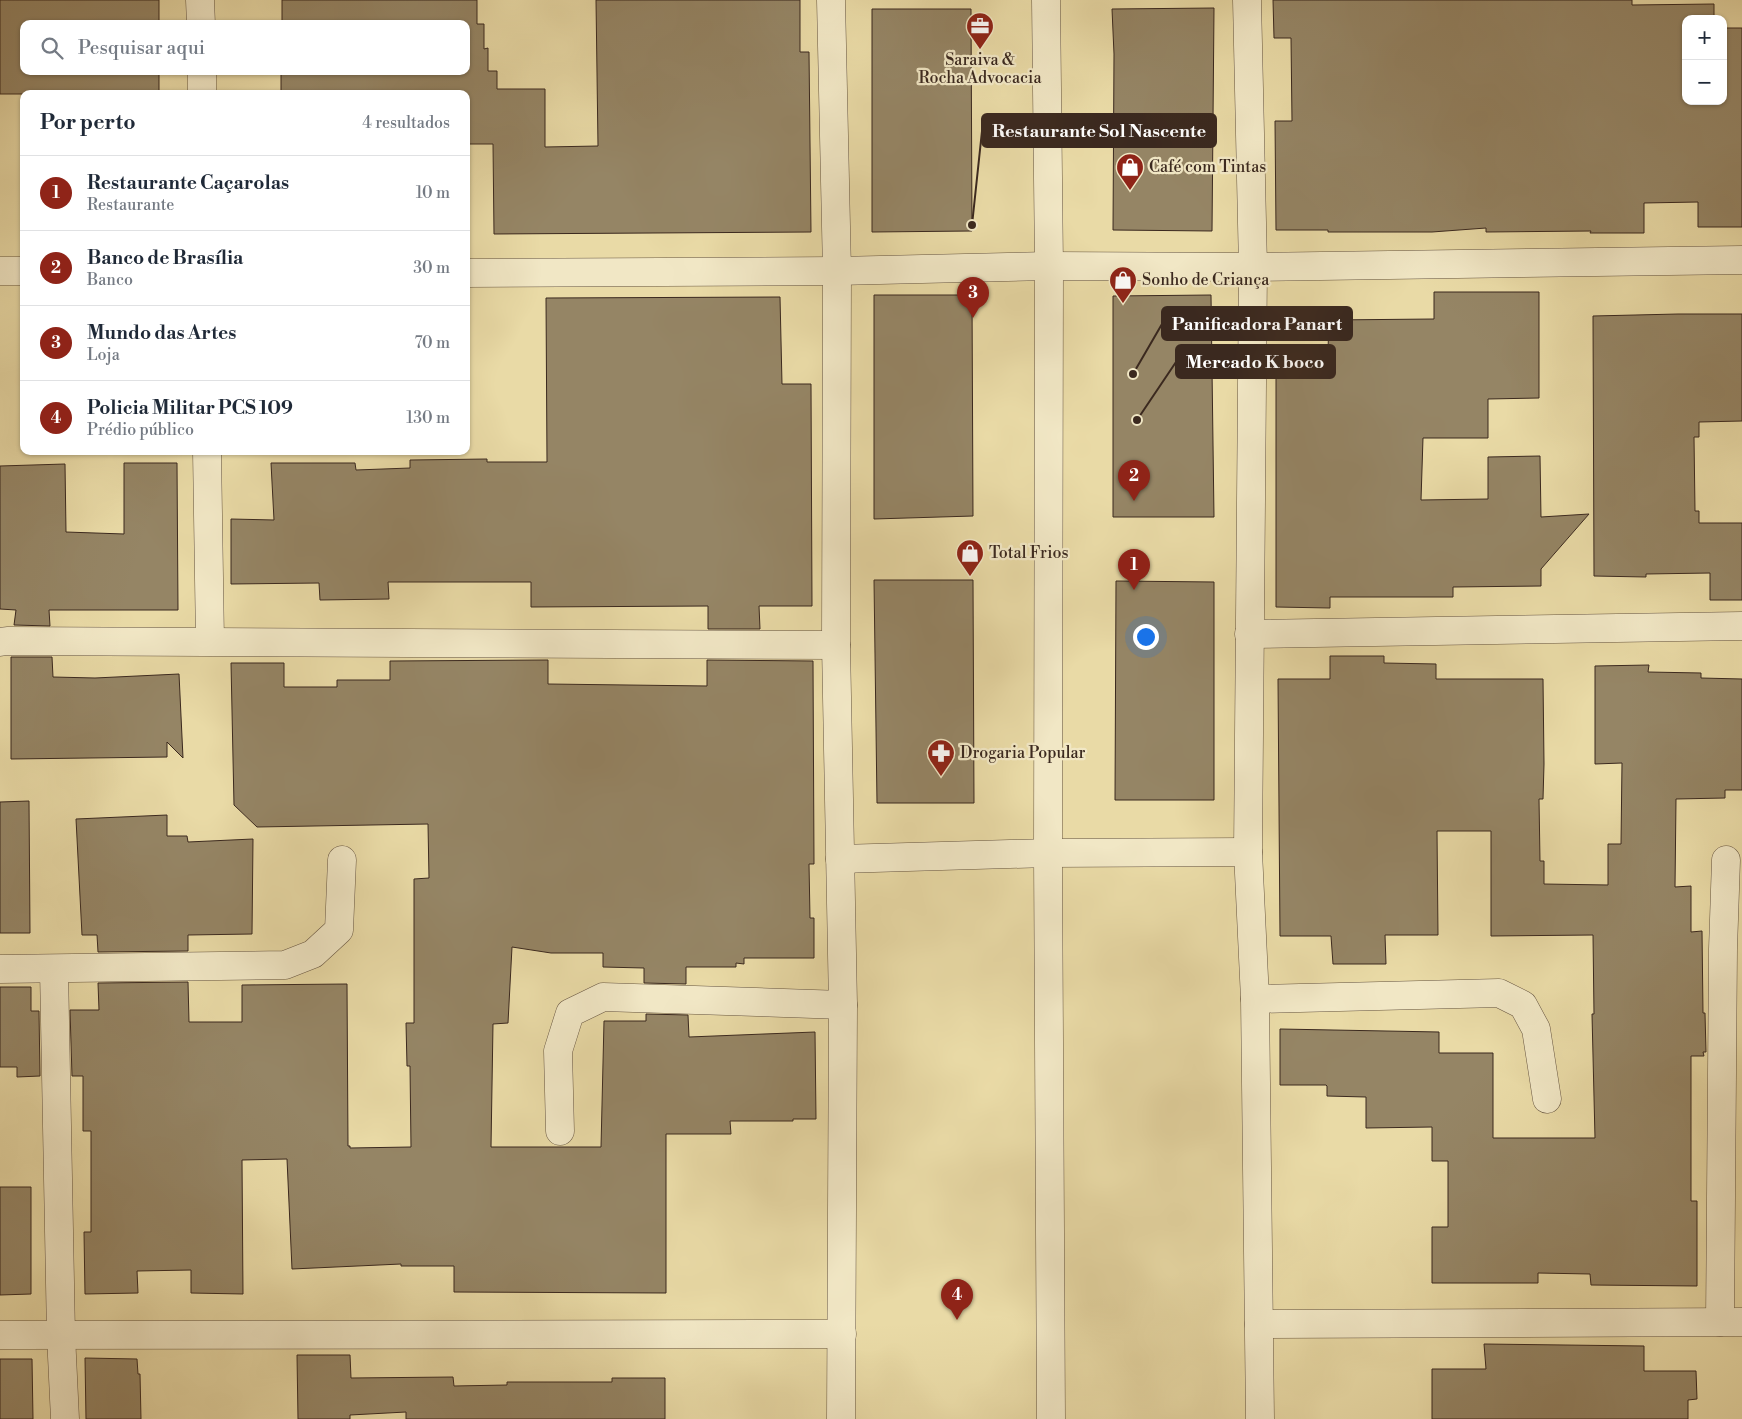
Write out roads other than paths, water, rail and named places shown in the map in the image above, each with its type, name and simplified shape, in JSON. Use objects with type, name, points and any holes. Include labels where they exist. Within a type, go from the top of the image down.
[{"type":"street","points":[[200,0],[201,20]]},
{"type":"street","points":[[831,0],[836,271],[836,645],[843,1005],[841,1419]]},
{"type":"street","points":[[1046,0],[1049,266],[1048,853],[1051,1419]]},
{"type":"street","points":[[1247,0],[1253,267],[1248,852],[1255,999],[1260,1419]]},
{"type":"street","points":[[202,75],[202,90]]},
{"type":"street","points":[[470,273],[836,271],[1049,266],[1253,267],[1742,260]]},
{"type":"street","points":[[0,271],[20,271]]},
{"type":"street","points":[[207,455],[210,641]]},
{"type":"street","points":[[1249,634],[1742,626]]},
{"type":"street","points":[[0,642],[210,641],[836,645]]},
{"type":"street","points":[[840,860],[1048,853],[1248,852]]},
{"type":"street","points":[[0,968],[54,969],[285,965],[313,954],[339,930],[342,860]]},
{"type":"street","points":[[1259,1324],[1731,1322],[1732,949],[1726,860]]},
{"type":"street","points":[[54,969],[61,1335],[65,1419]]},
{"type":"street","points":[[1255,999],[1499,993],[1522,1005],[1536,1029],[1547,1099]]},
{"type":"street","points":[[560,1131],[558,1051],[570,1013],[603,997],[843,1005]]},
{"type":"street","points":[[0,1335],[842,1334]]},
{"type":"place","name":"Saraiva & Rocha Advocacia","points":[[980,50]]},
{"type":"place","name":"Café com Tintas","points":[[1130,191]]},
{"type":"place","name":"Restaurante Sol Nascente","points":[[972,225]]},
{"type":"place","name":"Sonho de Criança","points":[[1123,304]]},
{"type":"place","name":"Mundo das Artes","points":[[973,318]]},
{"type":"place","name":"Panificadora Panart","points":[[1133,374]]},
{"type":"place","name":"Mercado K boco","points":[[1137,420]]},
{"type":"place","name":"Banco de Brasília","points":[[1134,501]]},
{"type":"place","name":"Total Frios","points":[[970,577]]},
{"type":"place","name":"Restaurante Caçarolas","points":[[1134,590]]},
{"type":"place","name":"Drogaria Popular","points":[[941,777]]},
{"type":"place","name":"Policia Militar PCS 109","points":[[957,1320]]}]
